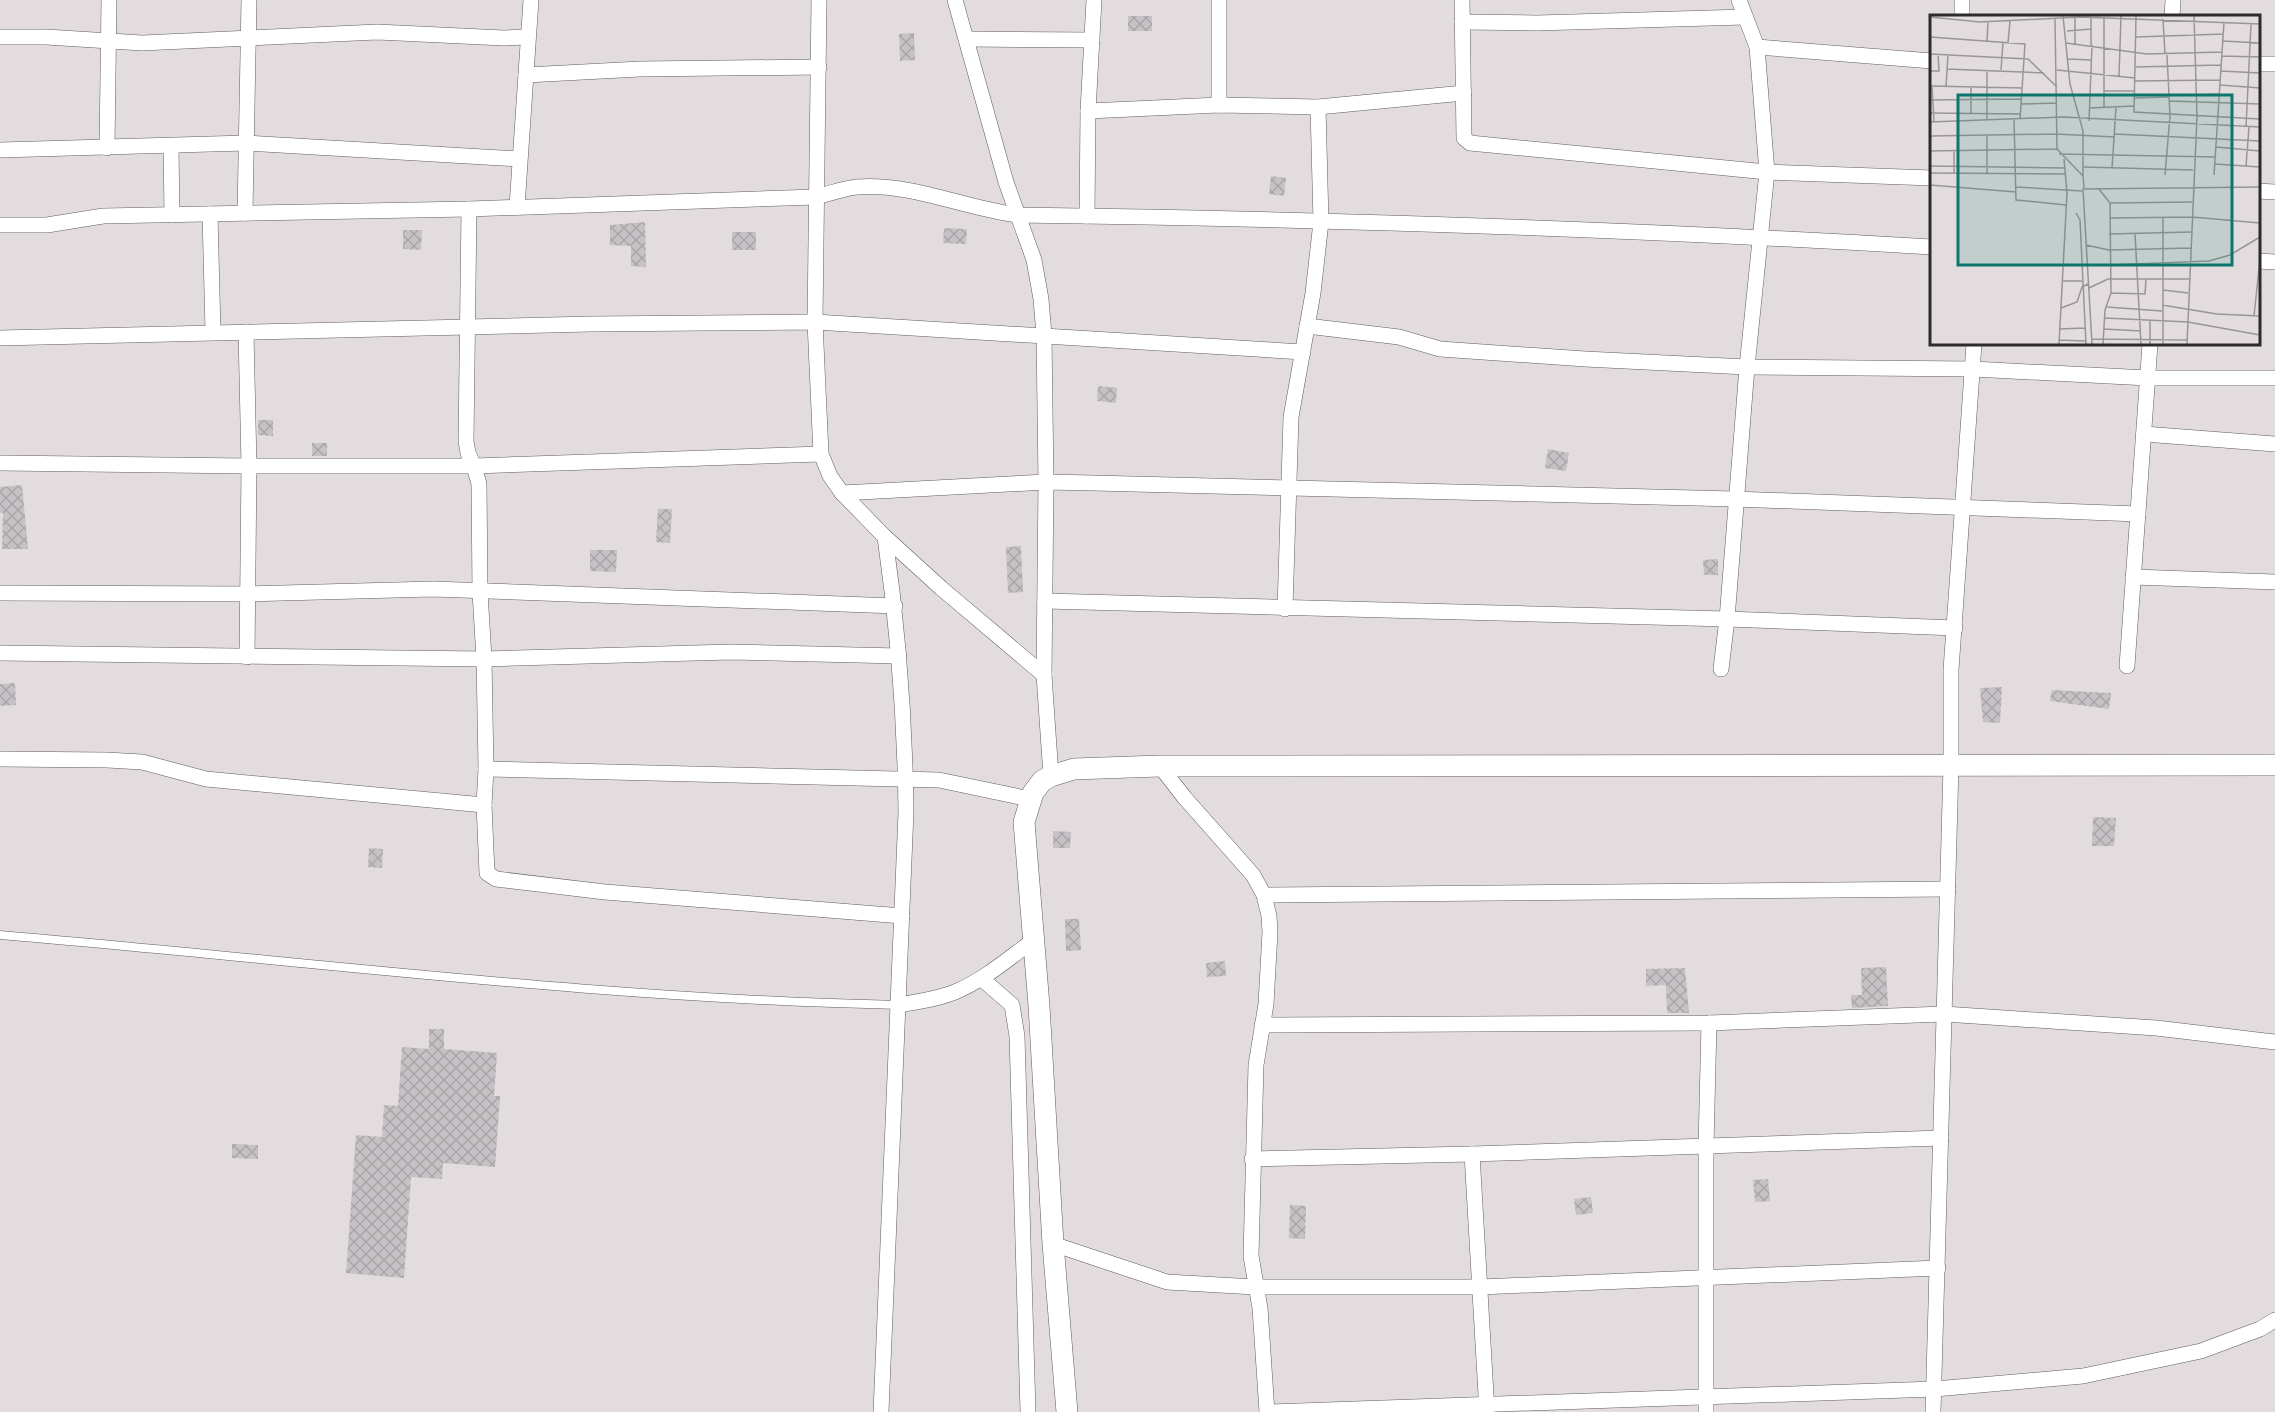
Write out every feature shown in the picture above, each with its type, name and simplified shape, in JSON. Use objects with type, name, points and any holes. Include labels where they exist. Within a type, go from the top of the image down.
[{"type":"main road","points":[[1066,1412],[1024,822],[1030,799],[1042,781],[1051,776],[1074,769],[1160,766],[2275,765]]},
{"type":"street","points":[[106,147],[109,0]]},
{"type":"street","points":[[245,213],[249,0]]},
{"type":"street","points":[[517,207],[531,0]]},
{"type":"street","points":[[819,0],[815,322],[821,454],[830,476],[842,493],[885,537],[941,588],[1044,675]]},
{"type":"street","points":[[955,0],[1017,215],[1038,275],[1044,335],[1046,482],[1044,675],[1051,776]]},
{"type":"street","points":[[1087,216],[1088,111],[1094,0]]},
{"type":"street","points":[[1219,0],[1219,105]]},
{"type":"street","points":[[1462,0],[1464,138],[1470,143],[1767,172],[1930,178]]},
{"type":"street","points":[[1721,669],[1747,367],[1767,172],[1757,47],[1739,0]]},
{"type":"street","points":[[2172,15],[2173,0]]},
{"type":"street","points":[[1462,22],[1537,24],[1745,17]]},
{"type":"street","points":[[0,37],[68,38],[142,43],[377,32],[528,37]]},
{"type":"street","points":[[966,39],[1092,40]]},
{"type":"street","points":[[1757,47],[1930,61]]},
{"type":"street","points":[[2260,63],[2275,64]]},
{"type":"street","points":[[525,75],[640,69],[819,67]]},
{"type":"street","points":[[1088,111],[1219,105],[1318,107],[1464,93]]},
{"type":"street","points":[[1285,609],[1291,417],[1307,326],[1321,222],[1318,107]]},
{"type":"street","points":[[0,150],[171,147],[246,143],[519,159]]},
{"type":"street","points":[[171,147],[172,215]]},
{"type":"street","points":[[0,225],[47,225],[103,216],[468,209],[816,197],[855,187],[894,188],[990,212],[1017,215],[1321,222],[1760,237],[1930,247]]},
{"type":"street","points":[[2260,191],[2275,192]]},
{"type":"street","points":[[468,209],[466,441],[479,484],[486,769],[484,805],[486,869],[490,877],[605,892],[902,916]]},
{"type":"street","points":[[210,214],[213,332]]},
{"type":"street","points":[[2260,261],[2275,262]]},
{"type":"street","points":[[0,338],[467,327],[815,322],[1303,352]]},
{"type":"street","points":[[1307,326],[1399,337],[1440,349],[1747,367],[1972,369],[2148,378],[2275,378]]},
{"type":"street","points":[[246,332],[249,466],[247,657]]},
{"type":"street","points":[[1933,1412],[1951,766],[1951,670],[1974,345]]},
{"type":"street","points":[[2127,666],[2150,345]]},
{"type":"street","points":[[2144,434],[2275,444]]},
{"type":"street","points":[[0,463],[474,466],[821,454]]},
{"type":"street","points":[[842,493],[1046,482],[1735,499],[2138,514]]},
{"type":"street","points":[[881,1412],[899,1005],[905,778],[895,606],[885,537]]},
{"type":"street","points":[[2133,578],[2275,582]]},
{"type":"street","points":[[0,593],[248,594],[424,589],[895,606]]},
{"type":"street","points":[[1045,601],[1727,619],[1955,628]]},
{"type":"street","points":[[0,653],[484,659],[731,652],[899,656]]},
{"type":"street","points":[[0,759],[142,762],[206,779],[484,805]]},
{"type":"street","points":[[1160,766],[1191,806],[1253,875],[1264,895],[1269,916],[1268,988],[1256,1065],[1251,1256],[1260,1308],[1267,1412],[1706,1404],[1935,1389],[2083,1376],[2201,1351],[2260,1329],[2275,1320]]},
{"type":"street","points":[[486,769],[905,778],[956,783],[1030,799]]},
{"type":"street","points":[[1264,895],[1948,889]]},
{"type":"street","points":[[899,1005],[929,1000],[955,992],[981,979],[1034,940]]},
{"type":"street","points":[[981,979],[1012,1005],[1017,1036],[1028,1412]]},
{"type":"street","points":[[1262,1025],[1709,1023],[1944,1014],[2156,1028],[2275,1042]]},
{"type":"street","points":[[1706,1404],[1706,1146],[1709,1023]]},
{"type":"street","points":[[1252,1159],[1941,1138]]},
{"type":"street","points":[[1472,1154],[1486,1408]]},
{"type":"street","points":[[1053,1244],[1167,1282],[1255,1287],[1479,1287],[1938,1268]]},
{"type":"lane","points":[[0,935],[621,991],[752,1000],[899,1005]]},
{"type":"building","points":[[1128,16],[1152,16],[1152,31],[1128,31]]},
{"type":"building","points":[[914,33],[915,60],[900,61],[899,34]]},
{"type":"building","points":[[1271,176],[1286,178],[1284,196],[1269,194]]},
{"type":"building","points":[[645,222],[646,267],[631,266],[631,246],[610,245],[610,225]]},
{"type":"building","points":[[944,228],[967,229],[966,244],[943,243]]},
{"type":"building","points":[[403,230],[422,230],[421,250],[403,249]]},
{"type":"building","points":[[732,232],[756,232],[756,250],[732,250]]},
{"type":"building","points":[[1098,386],[1117,388],[1116,403],[1097,401]]},
{"type":"building","points":[[258,420],[273,420],[273,436],[258,435]]},
{"type":"building","points":[[312,443],[327,443],[327,456],[312,456]]},
{"type":"building","points":[[1548,449],[1569,453],[1566,471],[1545,468]]},
{"type":"building","points":[[22,485],[28,549],[2,549],[3,513],[0,513],[0,487]]},
{"type":"building","points":[[658,509],[672,509],[670,543],[656,542]]},
{"type":"building","points":[[1021,546],[1023,592],[1008,593],[1006,547]]},
{"type":"building","points":[[590,550],[617,550],[616,572],[590,571]]},
{"type":"building","points":[[1718,559],[1718,575],[1704,575],[1703,560]]},
{"type":"building","points":[[15,683],[16,705],[0,706],[0,684]]},
{"type":"building","points":[[2002,687],[2000,723],[1983,722],[1980,688]]},
{"type":"building","points":[[2052,690],[2111,693],[2109,709],[2050,701]]},
{"type":"building","points":[[2093,817],[2116,818],[2114,846],[2092,846]]},
{"type":"building","points":[[1053,831],[1071,832],[1070,848],[1053,848]]},
{"type":"building","points":[[369,848],[383,849],[382,868],[368,867]]},
{"type":"building","points":[[1065,919],[1079,919],[1081,950],[1066,951]]},
{"type":"building","points":[[1225,961],[1226,976],[1207,977],[1206,963]]},
{"type":"building","points":[[1886,967],[1888,1006],[1852,1008],[1851,995],[1862,995],[1861,968]]},
{"type":"building","points":[[1685,968],[1689,1013],[1667,1013],[1666,985],[1646,986],[1646,969]]},
{"type":"building","points":[[429,1029],[444,1029],[444,1049],[497,1053],[494,1096],[500,1096],[495,1167],[443,1163],[442,1179],[411,1177],[404,1278],[346,1273],[356,1135],[382,1137],[384,1105],[398,1106],[402,1047],[429,1049]]},
{"type":"building","points":[[232,1144],[258,1145],[258,1159],[232,1158]]},
{"type":"building","points":[[1768,1179],[1770,1201],[1755,1202],[1753,1180]]},
{"type":"building","points":[[1591,1197],[1593,1213],[1576,1215],[1574,1199]]},
{"type":"building","points":[[1290,1205],[1306,1206],[1305,1239],[1289,1238]]}]
